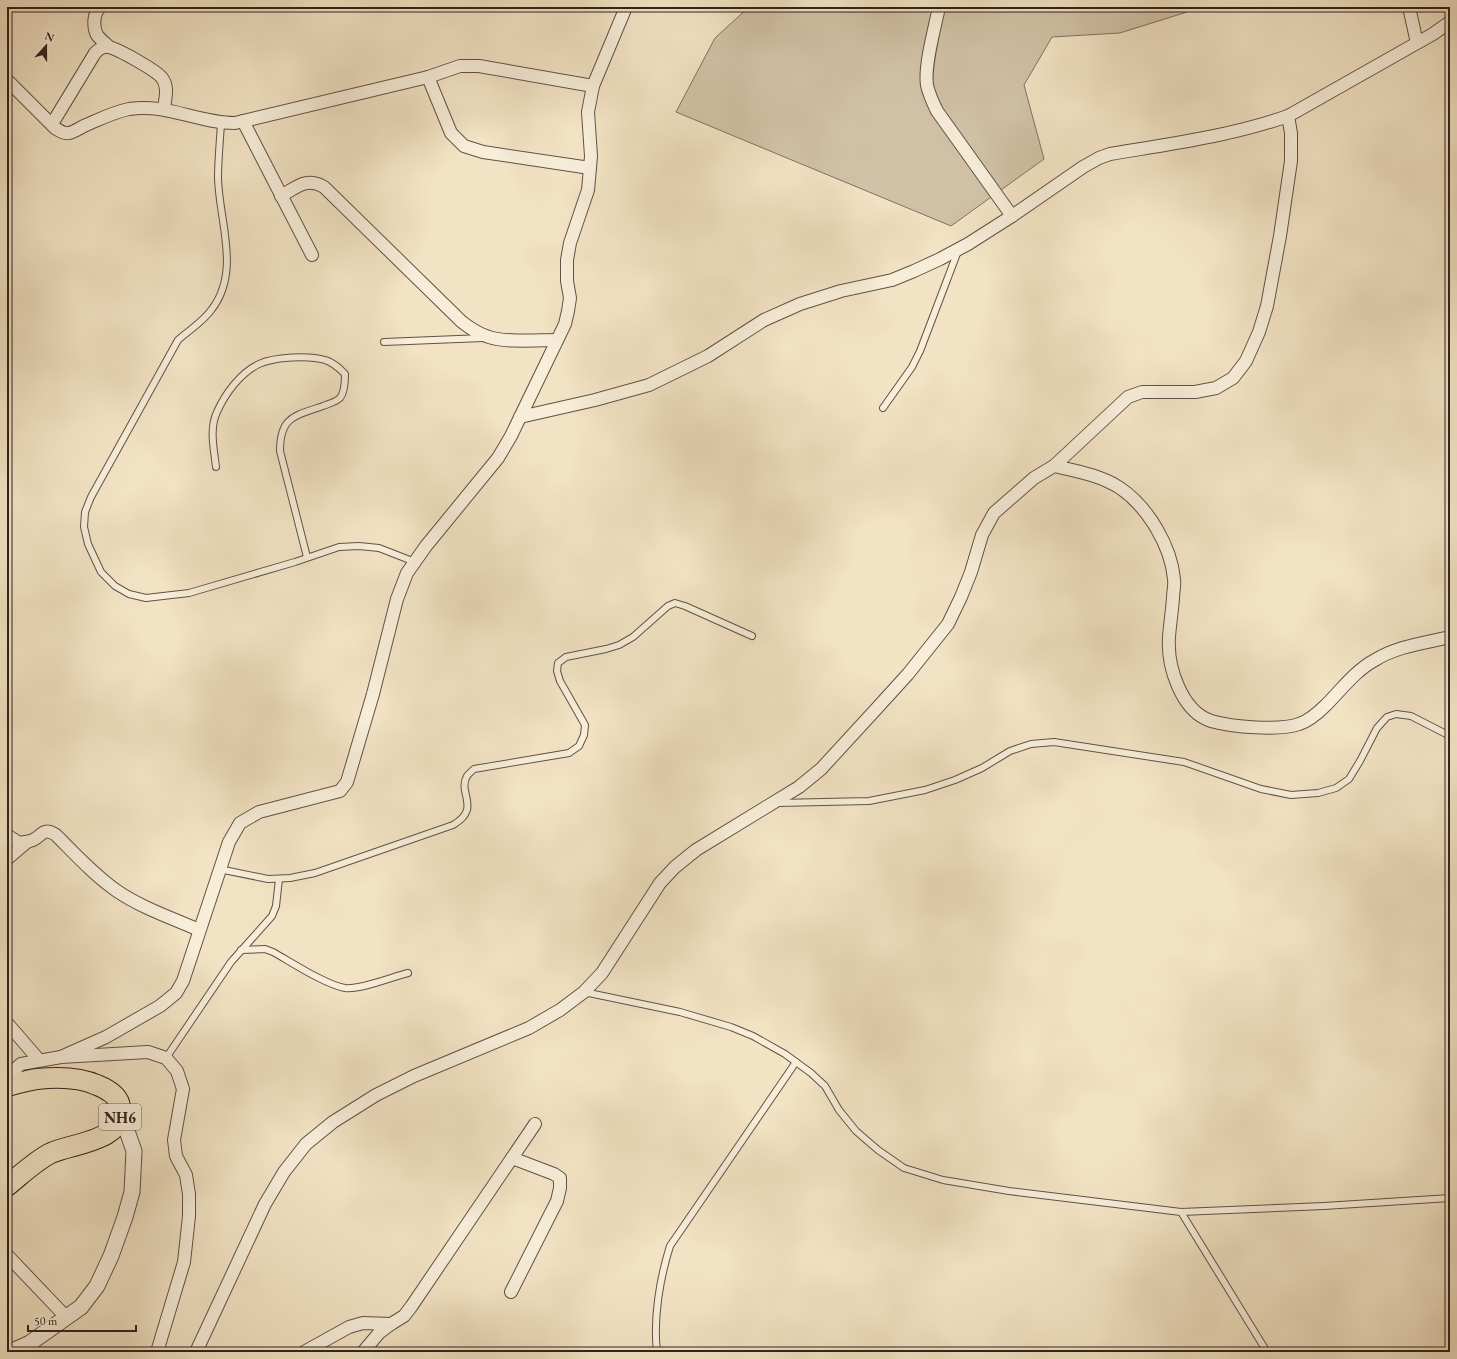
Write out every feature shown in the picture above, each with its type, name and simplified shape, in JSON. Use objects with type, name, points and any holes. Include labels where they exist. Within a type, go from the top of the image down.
[{"type":"highway","name":"NH6","points":[[7,1085],[36,1079],[72,1078],[93,1083],[105,1088],[112,1094],[120,1103],[121,1114],[118,1122],[112,1130],[104,1136],[51,1154],[38,1161],[7,1186]]},
{"type":"street","points":[[100,7],[94,18],[96,30],[97,34],[109,47]]},
{"type":"street","points":[[61,1057],[106,1037],[160,1006],[176,993],[183,980],[229,842],[240,823],[259,812],[340,791],[347,782],[373,694],[402,584],[407,573],[426,546],[498,458],[520,417],[564,324],[570,298],[567,281],[567,260],[570,243],[588,190],[591,156],[588,112],[593,86],[626,7]]},
{"type":"street","points":[[939,7],[927,69],[927,84],[931,97],[937,111],[1012,216]]},
{"type":"street","points":[[1409,7],[1417,43]]},
{"type":"street","points":[[520,417],[595,400],[649,385],[708,356],[764,320],[800,304],[841,291],[892,280],[940,259],[1012,216],[1083,167],[1099,158],[1110,154],[1238,131],[1288,116],[1417,43],[1450,22]]},
{"type":"street","points":[[52,124],[95,53],[101,48],[109,47],[120,51],[156,72],[162,78],[166,88],[164,108]]},
{"type":"street","points":[[7,80],[52,124],[62,132],[70,133],[108,115],[124,110],[142,107],[164,108],[206,120],[221,123],[235,123],[428,77],[460,66],[479,66],[593,86]]},
{"type":"street","points":[[428,77],[451,134],[464,146],[483,152],[590,168]]},
{"type":"street","points":[[196,1352],[265,1204],[284,1172],[306,1144],[332,1122],[376,1095],[414,1076],[529,1028],[560,1010],[584,992],[602,974],[656,890],[675,867],[696,850],[799,787],[821,769],[908,674],[948,624],[971,572],[982,534],[994,513],[1034,478],[1054,466],[1128,397],[1142,392],[1195,392],[1216,388],[1233,378],[1246,361],[1259,332],[1267,306],[1280,236],[1291,161],[1291,133],[1288,116]]},
{"type":"street","points":[[243,121],[312,255]]},
{"type":"street","points":[[281,196],[308,182],[316,182],[324,187],[462,322],[476,332],[490,338],[510,340],[557,340]]},
{"type":"street","points":[[1054,466],[1078,471],[1100,478],[1120,488],[1137,503],[1155,525],[1169,551],[1174,580],[1169,655],[1176,680],[1182,695],[1190,706],[1200,715],[1212,721],[1247,727],[1281,728],[1299,724],[1311,718],[1374,660],[1413,645],[1450,637]]},
{"type":"street","points":[[7,835],[19,843],[27,842],[44,832],[50,831],[116,891],[140,905],[199,930]]},
{"type":"street","points":[[7,859],[27,842]]},
{"type":"street","points":[[7,1023],[39,1060]]},
{"type":"street","points":[[7,1085],[11,1073],[21,1064],[61,1057],[148,1052],[166,1058],[177,1070],[183,1088],[174,1140],[176,1156],[186,1175],[189,1194],[189,1216],[184,1262],[157,1352]]},
{"type":"street","points":[[10,1352],[30,1343],[81,1307],[97,1286],[111,1256],[132,1192],[134,1151],[121,1114]]},
{"type":"street","points":[[364,1352],[379,1333],[404,1316],[412,1308],[535,1124]]},
{"type":"street","points":[[511,1292],[557,1201],[560,1188],[560,1178],[554,1174],[512,1158]]},
{"type":"street","points":[[7,1255],[67,1318]]},
{"type":"street","points":[[304,1352],[349,1327],[363,1323],[391,1324]]},
{"type":"lane","points":[[221,123],[218,177],[228,261],[221,292],[213,309],[202,321],[178,340],[91,497],[85,512],[84,527],[88,544],[101,572],[115,586],[129,594],[146,598],[189,593],[339,547],[359,546],[379,548],[415,562]]},
{"type":"lane","points":[[883,408],[912,367],[920,351],[958,249]]},
{"type":"lane","points":[[384,342],[490,338]]},
{"type":"lane","points":[[216,466],[212,431],[216,413],[235,383],[259,364],[288,357],[312,357],[326,360],[345,374],[344,387],[340,397],[330,403],[295,415],[284,426],[280,438],[280,451],[307,558]]},
{"type":"lane","points":[[220,868],[268,879],[290,878],[315,873],[453,825],[462,820],[468,808],[465,785],[467,776],[474,769],[569,753],[579,746],[584,735],[585,725],[560,681],[557,671],[558,663],[566,657],[619,645],[633,637],[668,606],[675,603],[685,606],[752,636]]},
{"type":"lane","points":[[772,803],[869,801],[925,790],[955,780],[982,768],[1010,751],[1031,744],[1054,742],[1184,762],[1261,789],[1291,795],[1318,793],[1336,788],[1349,778],[1377,728],[1387,717],[1396,714],[1411,716],[1450,736]]},
{"type":"lane","points":[[166,1058],[231,962],[272,916],[276,906],[279,879]]},
{"type":"lane","points":[[241,950],[264,949],[273,952],[334,985],[346,988],[372,984],[408,973]]},
{"type":"lane","points":[[584,992],[680,1012],[731,1027],[753,1036],[785,1054],[811,1073],[825,1086],[839,1110],[856,1131],[878,1150],[904,1168],[943,1180],[1009,1192],[1181,1212],[1324,1206],[1450,1198]]},
{"type":"lane","points":[[657,1352],[655,1337],[660,1291],[663,1267],[670,1246],[796,1062]]},
{"type":"lane","points":[[1181,1212],[1267,1352]]},
{"type":"shaded area","points":[[749,7],[1190,7],[1187,12],[1120,33],[1052,37],[1024,85],[1044,159],[951,226],[676,112],[715,38]]}]
